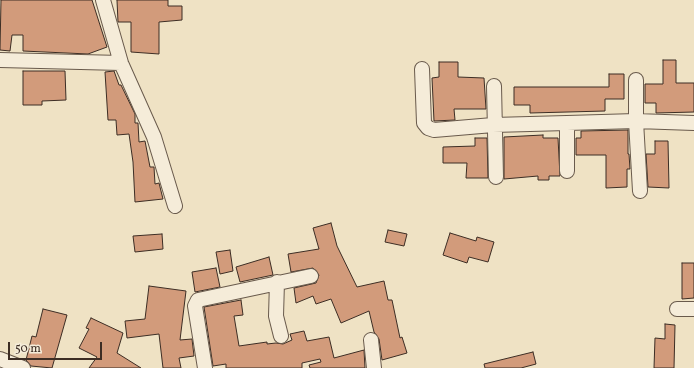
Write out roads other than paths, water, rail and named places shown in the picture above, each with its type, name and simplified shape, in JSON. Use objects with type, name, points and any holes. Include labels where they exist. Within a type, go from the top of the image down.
[{"type":"street","points":[[103,0],[121,63],[154,137],[175,206]]},
{"type":"street","points":[[0,60],[121,63]]},
{"type":"street","points":[[422,69],[424,122],[428,128],[442,131],[493,125],[636,121],[694,123]]},
{"type":"street","points":[[636,80],[636,121],[640,191]]},
{"type":"street","points":[[494,86],[493,125],[496,177]]},
{"type":"street","points":[[567,123],[567,171]]},
{"type":"street","points":[[205,368],[195,306],[198,300],[311,276]]},
{"type":"street","points":[[277,282],[276,316],[281,336]]},
{"type":"street","points":[[677,309],[694,309]]},
{"type":"street","points":[[371,340],[374,368]]},
{"type":"street","points":[[0,359],[23,368]]}]
